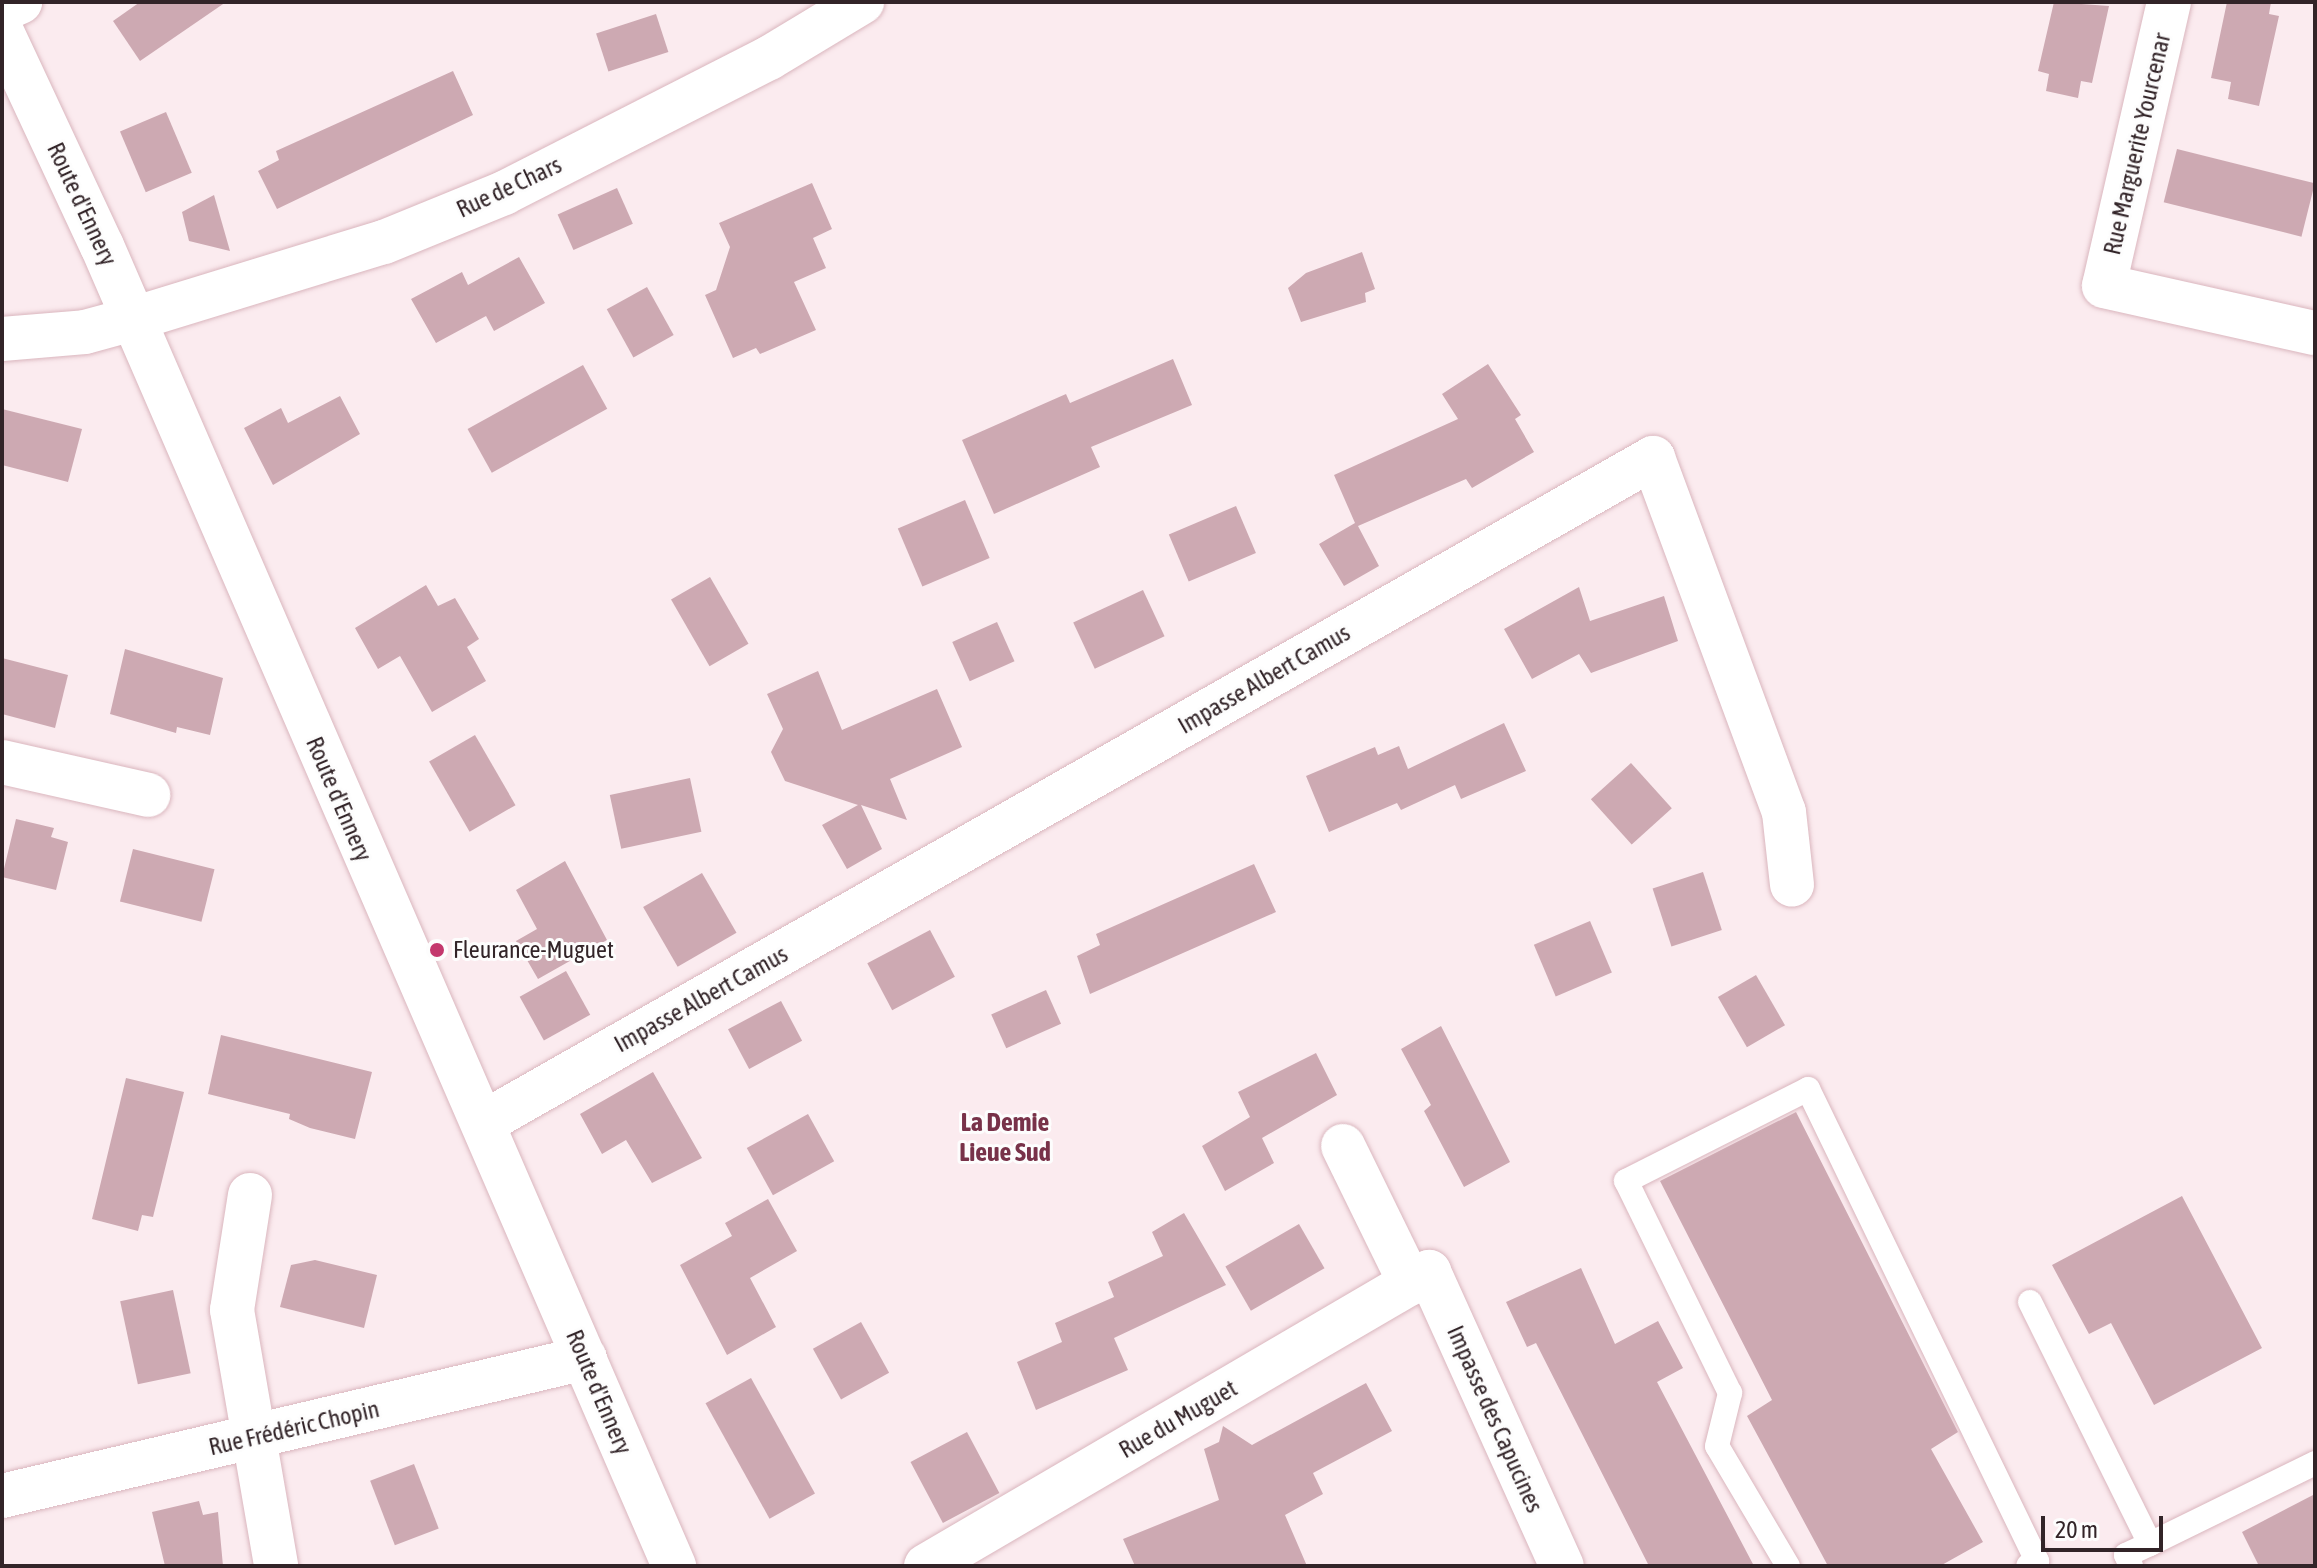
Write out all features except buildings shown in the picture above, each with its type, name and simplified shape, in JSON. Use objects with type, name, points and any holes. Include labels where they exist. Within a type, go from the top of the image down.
[{"type":"street","points":[[2,10],[20,2]]},
{"type":"street","name":"Rue de Chars","points":[[2,339],[85,332],[384,242],[504,193],[769,58],[862,2]]},
{"type":"street","name":"Rue Marguerite Yourcenar","points":[[2169,2],[2104,286],[2315,333]]},
{"type":"street","name":"Route d'Ennery","points":[[2,32],[133,319],[674,1566]]},
{"type":"street","name":"Impasse Albert Camus","points":[[483,1123],[1653,458],[1784,812],[1792,885]]},
{"type":"street","points":[[2,762],[148,795]]},
{"type":"street","name":"Impasse des Capucines","points":[[1343,1146],[1420,1277],[1562,1566]]},
{"type":"street","points":[[250,1195],[232,1310],[250,1439],[276,1566]]},
{"type":"street","name":"Rue du Muguet","points":[[926,1566],[1420,1277]]},
{"type":"street","name":"Rue Frédéric Chopin","points":[[2,1496],[585,1358]]},
{"type":"lane","points":[[1788,1566],[1717,1446],[1730,1393],[1626,1181],[1808,1089],[2037,1561],[2028,1566]]},
{"type":"lane","points":[[2030,1302],[2150,1544]]},
{"type":"lane","points":[[2131,1566],[2126,1555],[2315,1463]]},
{"type":"place","name":"Fleurance-Muguet","points":[[437,950]]},
{"type":"district","name":"La Demie Lieue Sud","points":[[1005,1138]]}]
